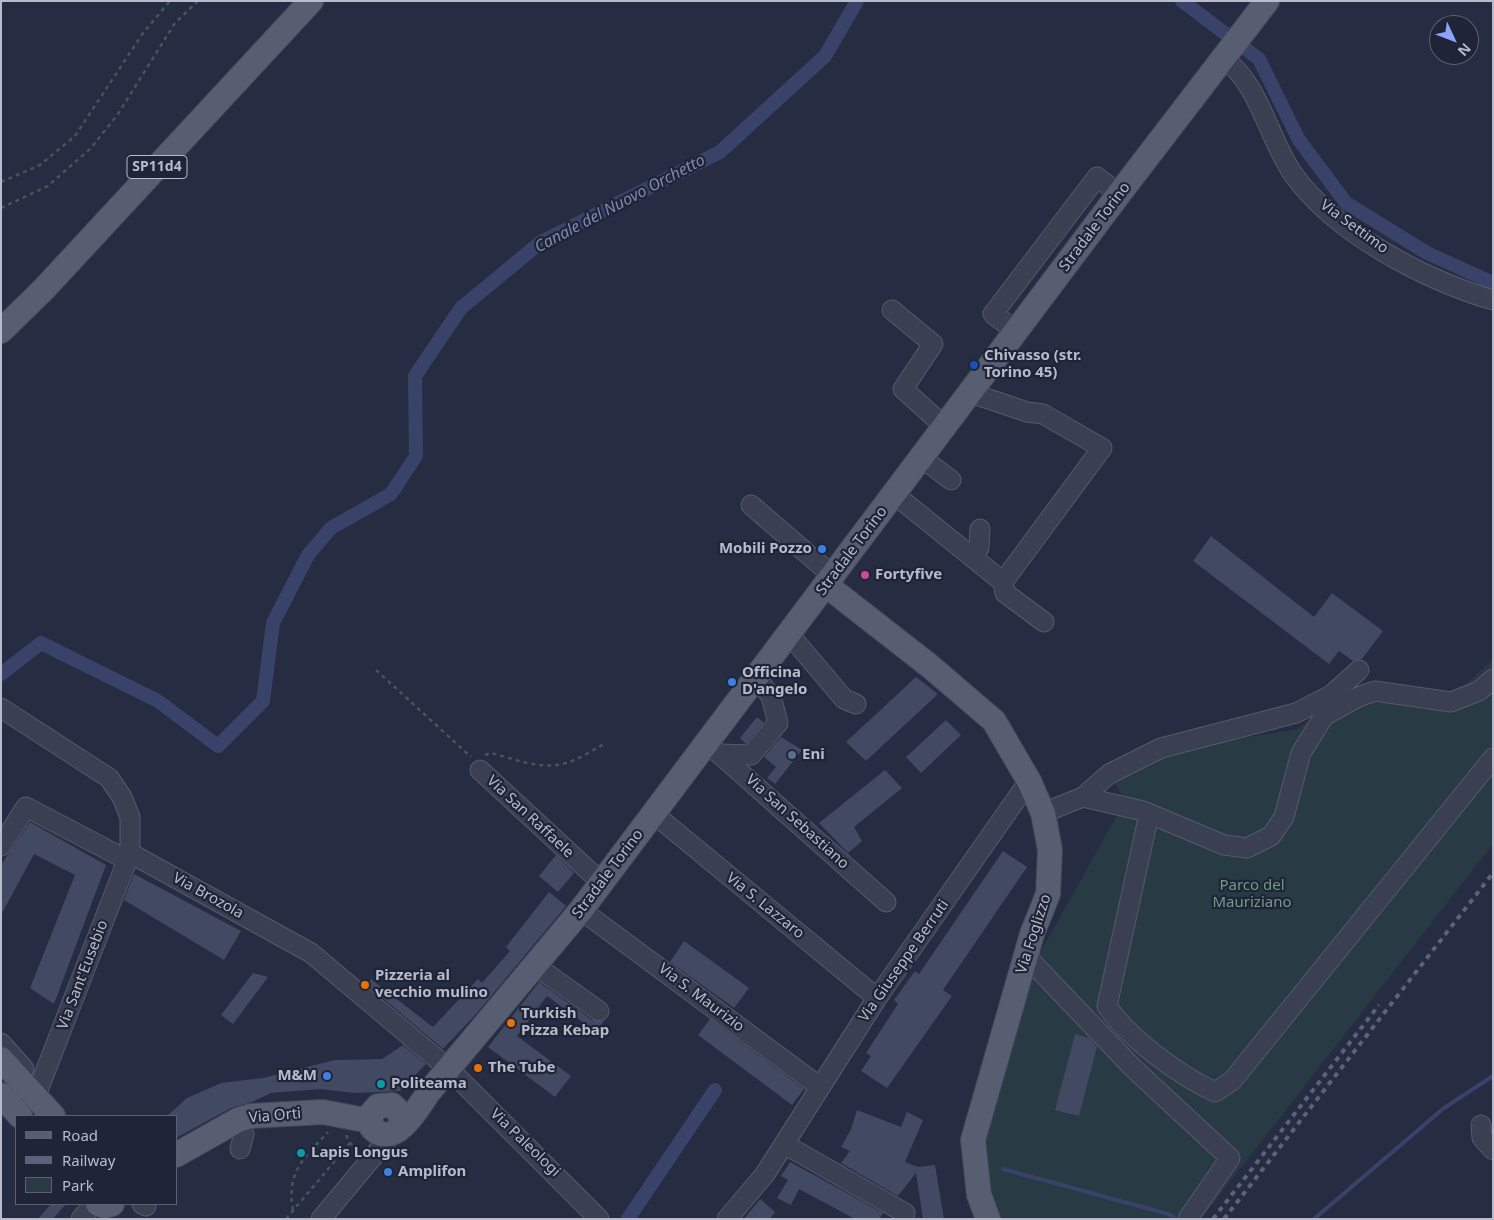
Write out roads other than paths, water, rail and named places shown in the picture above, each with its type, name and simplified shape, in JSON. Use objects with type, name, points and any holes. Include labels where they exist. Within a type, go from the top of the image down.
[{"type":"main road","name":"SP11d4","points":[[1,331],[43,290],[311,1]]},
{"type":"main road","name":"Stradale Torino","points":[[396,1131],[416,1112],[428,1093],[582,910],[654,814],[714,748],[756,678],[1016,331],[1267,1]]},
{"type":"main road","name":"Via Foglizzo","points":[[830,580],[994,721],[1029,781],[1043,813],[1050,850],[1048,894],[1026,956],[973,1140],[979,1195],[988,1219]]},
{"type":"main road","points":[[1,1059],[51,1115]]},
{"type":"main road","name":"Stradale Torino","points":[[380,1110],[408,1102],[428,1093]]},
{"type":"main road","points":[[1,1095],[19,1115]]},
{"type":"main road","name":"Via Orti","points":[[178,1154],[238,1120],[251,1116],[326,1121],[330,1108],[350,1105],[380,1110]]},
{"type":"main road","points":[[380,1110],[401,1114],[396,1131]]},
{"type":"street","name":"Via Settimo","points":[[1228,53],[1240,72],[1293,173],[1316,200],[1349,228],[1397,259],[1468,293],[1493,300]]},
{"type":"street","points":[[892,310],[932,344],[903,389],[945,427]]},
{"type":"street","points":[[970,393],[1027,412],[1043,414],[1102,448],[1003,582]]},
{"type":"street","points":[[922,458],[951,480]]},
{"type":"street","points":[[894,494],[1003,582],[1005,593],[1044,622]]},
{"type":"street","points":[[750,505],[830,580]]},
{"type":"street","points":[[972,557],[979,548],[980,529]]},
{"type":"street","points":[[789,634],[844,699],[856,704]]},
{"type":"street","points":[[1043,813],[1083,797],[1109,774],[1161,748],[1296,713],[1331,695],[1359,670]]},
{"type":"street","points":[[714,748],[751,755],[778,723],[771,696],[756,678]]},
{"type":"street","points":[[1083,797],[1149,814],[1224,845],[1247,848],[1271,836],[1284,817],[1301,753],[1324,716],[1358,697],[1375,691],[1451,702],[1479,691],[1493,679]]},
{"type":"street","points":[[1,708],[109,778],[122,797],[130,817],[128,856]]},
{"type":"street","name":"Via San Sebastiano","points":[[714,748],[886,902]]},
{"type":"street","points":[[1149,814],[1107,1006],[1118,1024],[1197,1084],[1215,1092],[1232,1081],[1493,758]]},
{"type":"street","name":"Via San Raffaele","points":[[478,766],[602,883]]},
{"type":"street","name":"Via Giuseppe Berruti","points":[[727,1219],[765,1174],[876,998],[1029,781]]},
{"type":"street","name":"Via Brozola","points":[[1,846],[26,807],[128,856],[311,953],[449,1069]]},
{"type":"street","name":"Via S. Lazzaro","points":[[654,814],[876,998]]},
{"type":"street","name":"Via Sant'Eusebio","points":[[36,1098],[128,856]]},
{"type":"street","name":"Via S. Maurizio","points":[[582,910],[820,1087]]},
{"type":"street","points":[[1026,956],[1133,1068],[1230,1158],[1189,1217]]},
{"type":"street","points":[[536,966],[599,1012]]},
{"type":"street","points":[[1,1043],[23,1067],[36,1098]]},
{"type":"street","name":"Via Paleologi","points":[[449,1069],[599,1219]]},
{"type":"street","points":[[238,1120],[244,1134],[240,1149]]},
{"type":"street","points":[[1480,1125],[1482,1138],[1493,1150]]},
{"type":"street","points":[[322,1219],[396,1131]]},
{"type":"street","points":[[784,1144],[905,1213]]},
{"type":"street","points":[[81,1219],[95,1205]]},
{"type":"waterway","name":"Canale del Nuovo Orchetto","points":[[1,674],[41,643],[158,701],[218,746],[263,701],[273,623],[308,555],[331,528],[391,494],[416,456],[415,376],[461,308],[541,242],[720,152],[825,56],[857,1]]},
{"type":"waterway","name":"Canale del Nuovo Orchetto","points":[[1182,1],[1259,59],[1299,140],[1346,203],[1427,253],[1493,283]]},
{"type":"waterway","points":[[1314,1219],[1444,1108],[1493,1076]]},
{"type":"waterway","points":[[628,1219],[715,1090]]},
{"type":"waterway","points":[[1003,1169],[1168,1214],[1175,1218]]},
{"type":"railway","points":[[1224,1219],[1493,873]]},
{"type":"railway","points":[[1213,1219],[1379,1005]]},
{"type":"place","name":"Chivasso (str. Torino 45)","points":[[974,365]]},
{"type":"place","name":"Mobili Pozzo","points":[[822,549]]},
{"type":"place","name":"Fortyfive","points":[[865,575]]},
{"type":"place","name":"Officina D'angelo","points":[[732,682]]},
{"type":"place","name":"Eni","points":[[792,755]]},
{"type":"place","name":"Pizzeria al vecchio mulino","points":[[365,985]]},
{"type":"place","name":"Turkish Pizza Kebap","points":[[511,1023]]},
{"type":"place","name":"The Tube","points":[[478,1068]]},
{"type":"place","name":"M&M","points":[[327,1076]]},
{"type":"place","name":"Politeama","points":[[381,1084]]},
{"type":"place","name":"Lapis Longus","points":[[301,1153]]},
{"type":"place","name":"Amplifon","points":[[388,1172]]},
{"type":"park label","name":"Parco del Mauriziano","points":[[1252,894]]}]
